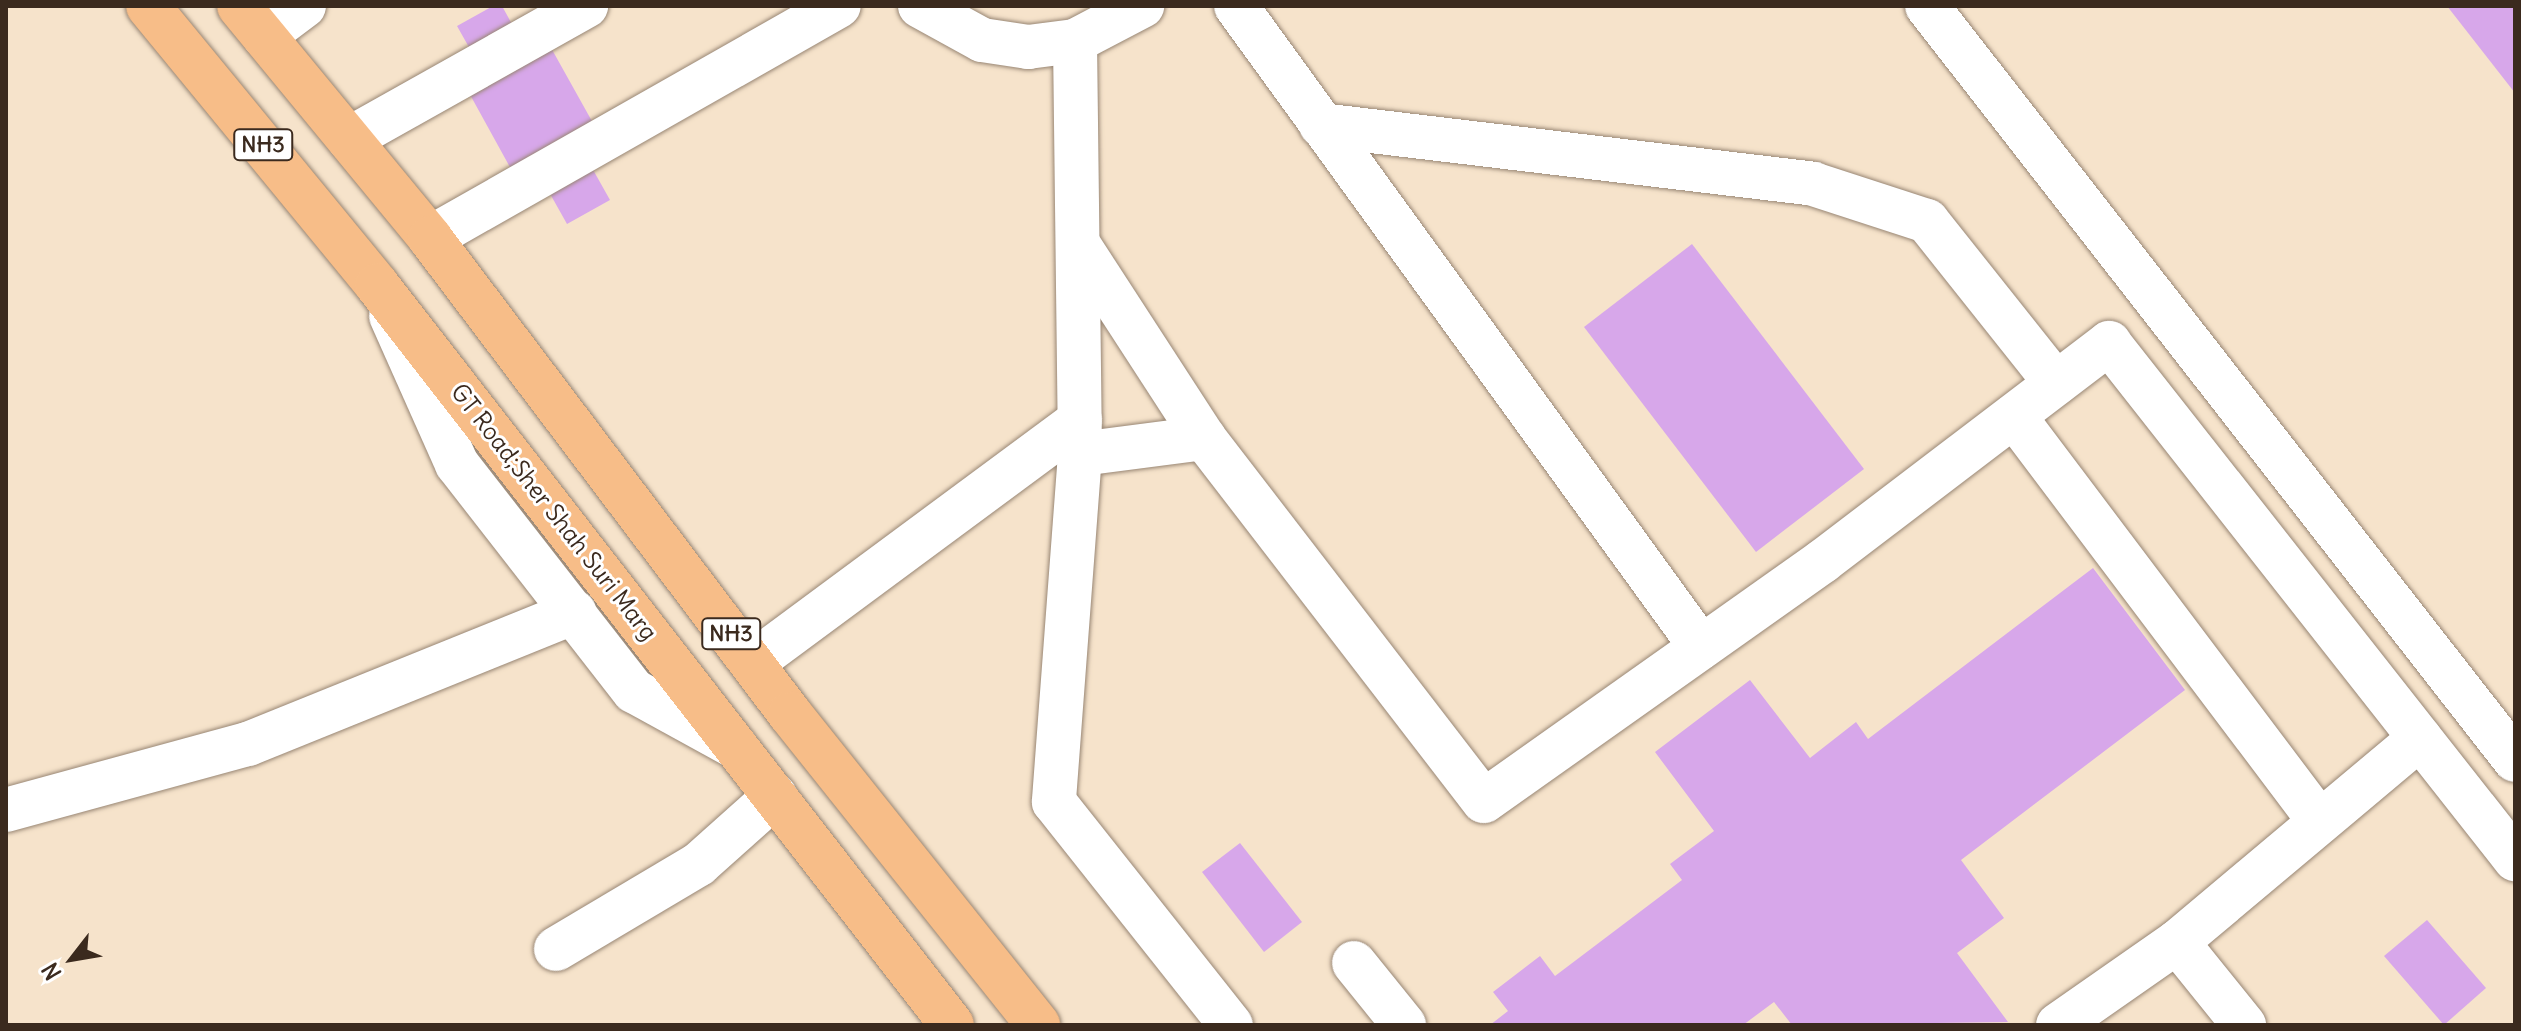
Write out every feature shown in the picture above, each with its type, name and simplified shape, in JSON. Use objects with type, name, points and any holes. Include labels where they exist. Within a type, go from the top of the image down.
[{"type":"highway","name":"GT Road;Sher Shah Suri Marg","points":[[148,6],[377,285],[952,1025]]},
{"type":"highway","name":"NH3","points":[[252,21],[430,238],[752,663],[1038,1025]]},
{"type":"highway","points":[[377,285],[407,278],[430,238]]},
{"type":"street","points":[[252,21],[304,6]]},
{"type":"street","points":[[349,139],[586,6]]},
{"type":"street","points":[[430,238],[839,6]]},
{"type":"street","points":[[920,6],[982,40],[1028,47],[1075,41],[1142,6]]},
{"type":"street","points":[[1236,6],[1701,647]]},
{"type":"street","points":[[1927,6],[2515,760]]},
{"type":"street","points":[[1075,41],[1080,437],[1054,802],[1231,1025]]},
{"type":"street","points":[[1321,125],[1813,184],[1927,221],[2056,383]]},
{"type":"street","points":[[1080,247],[1204,438],[1484,801],[1701,647],[2109,343],[2515,859]]},
{"type":"street","points":[[377,285],[457,464],[634,691],[736,747]]},
{"type":"street","points":[[2014,416],[2320,822]]},
{"type":"street","points":[[752,663],[1080,437],[1204,438]]},
{"type":"street","points":[[6,810],[248,744],[574,612]]},
{"type":"street","points":[[2058,1025],[2177,942],[2420,738]]},
{"type":"street","points":[[556,949],[699,864],[775,796]]},
{"type":"street","points":[[2177,942],[2244,1025]]},
{"type":"street","points":[[1354,963],[1404,1025]]},
{"type":"street","points":[[919,982],[930,1025]]},
{"type":"building","points":[[493,6],[502,6],[530,57],[550,46],[598,132],[578,143],[610,200],[567,224],[535,167],[516,178],[468,91],[488,81],[457,26]]},
{"type":"building","points":[[2447,6],[2515,6],[2515,93]]},
{"type":"building","points":[[1692,244],[1864,469],[1756,552],[1584,327]]},
{"type":"building","points":[[2093,568],[2185,690],[1961,860],[2004,918],[1957,953],[2008,1022],[1792,1025],[1774,1002],[1743,1025],[1490,1025],[1508,1011],[1493,992],[1540,956],[1555,976],[1682,880],[1670,864],[1714,831],[1655,752],[1750,680],[1810,758],[1856,722],[1868,739]]},
{"type":"building","points":[[1240,843],[1302,922],[1264,952],[1202,872]]},
{"type":"building","points":[[2427,920],[2486,988],[2444,1025],[2384,956]]}]
